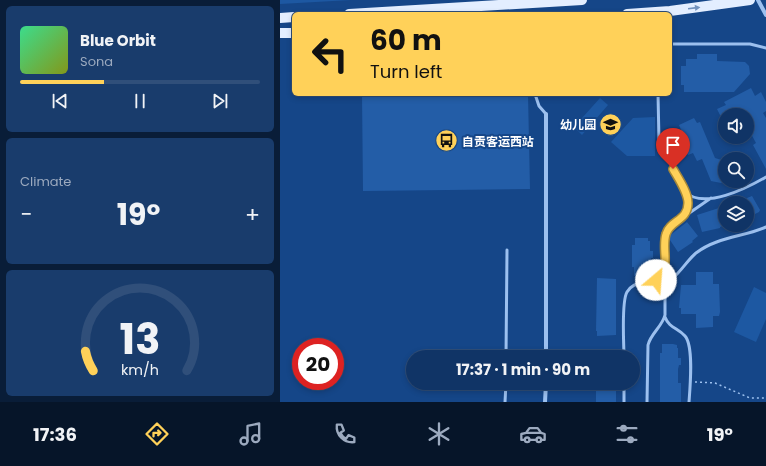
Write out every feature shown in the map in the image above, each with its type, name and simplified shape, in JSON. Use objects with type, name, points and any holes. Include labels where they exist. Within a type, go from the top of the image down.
[{"type":"main road","points":[[382,12],[582,0]]},
{"type":"main road","points":[[666,12],[750,0]]},
{"type":"main road","points":[[280,18],[292,17]]},
{"type":"main road","points":[[281,34],[292,33]]},
{"type":"street","points":[[758,0],[766,15]]},
{"type":"street","points":[[546,114],[546,350]]},
{"type":"street","points":[[545,402],[546,390]]},
{"type":"lane","points":[[672,44],[750,44],[766,48]]},
{"type":"lane","points":[[536,96],[539,106],[546,114]]},
{"type":"lane","points":[[658,96],[659,141],[685,192],[688,202],[686,212],[682,218]]},
{"type":"lane","points":[[685,192],[697,200],[711,198],[738,192],[766,177]]},
{"type":"lane","points":[[647,402],[648,345],[651,337],[662,323],[665,315],[666,232],[672,225],[711,198]]},
{"type":"lane","points":[[665,282],[672,280],[687,260],[708,244],[719,240],[756,232],[766,227]]},
{"type":"lane","points":[[506,350],[507,250]]},
{"type":"lane","points":[[624,350],[625,298],[632,286],[639,283],[654,282],[660,277],[665,267]]},
{"type":"lane","points":[[648,283],[656,285],[661,289],[665,300]]},
{"type":"lane","points":[[665,315],[670,325],[684,335],[688,341],[690,382],[689,402]]},
{"type":"lane","points":[[505,402],[506,390]]},
{"type":"lane","points":[[624,390],[624,402]]},
{"type":"path","points":[[690,382],[715,383],[750,398],[766,398]]},
{"type":"shaded area","points":[[280,0],[351,0],[280,4]]},
{"type":"shaded area","points":[[600,98],[608,105],[582,135],[574,127]]},
{"type":"shaded area","points":[[655,117],[655,156],[627,156],[611,142],[633,118]]},
{"type":"shaded area","points":[[754,287],[766,293],[766,319],[756,342],[734,332]]},
{"type":"building","points":[[697,54],[717,54],[717,61],[745,62],[749,66],[750,74],[734,92],[684,92],[684,85],[681,85],[681,66],[686,66],[686,59],[697,59]]},
{"type":"building","points":[[751,88],[755,96],[761,92],[766,102],[766,111],[763,113],[766,118],[766,169],[753,145],[756,143],[754,139],[754,108],[719,108],[726,105],[724,102]]},
{"type":"building","name":"自贡客运西站","points":[[362,96],[528,96],[530,189],[363,191]]},
{"type":"building","points":[[694,118],[697,123],[700,122],[715,158],[718,159],[718,182],[711,181],[702,159],[697,161],[693,153],[688,155],[685,149],[683,150],[679,142],[681,141],[678,134],[682,132],[679,125]]},
{"type":"building","points":[[754,200],[760,210],[754,214]]},
{"type":"building","points":[[718,208],[718,228],[702,232],[697,215]]},
{"type":"building","points":[[687,222],[698,236],[692,241],[693,242],[678,252],[668,237]]},
{"type":"building","points":[[635,238],[648,238],[648,241],[650,241],[650,251],[653,251],[653,258],[651,258],[649,275],[634,276],[634,267],[632,267],[632,245],[635,245]]},
{"type":"building","points":[[696,272],[713,272],[713,284],[719,284],[720,312],[719,316],[713,316],[713,327],[696,328],[696,314],[681,314],[681,308],[679,308],[681,285],[696,285]]},
{"type":"building","points":[[597,278],[616,279],[616,335],[597,336]]},
{"type":"building","points":[[662,344],[677,345],[678,348],[678,358],[681,358],[681,365],[679,365],[678,369],[678,383],[681,383],[681,402],[660,402],[660,353],[662,353]]},
{"type":"building","points":[[596,390],[616,390],[616,402],[596,402]]},
{"type":"place","name":"幼儿园","points":[[611,124]]},
{"type":"place","name":"自贡客运西站","points":[[446,141]]},
{"type":"route","points":[[656,280],[662,275],[665,267],[666,232],[672,225],[682,218],[688,208],[688,197],[673,169]]}]
